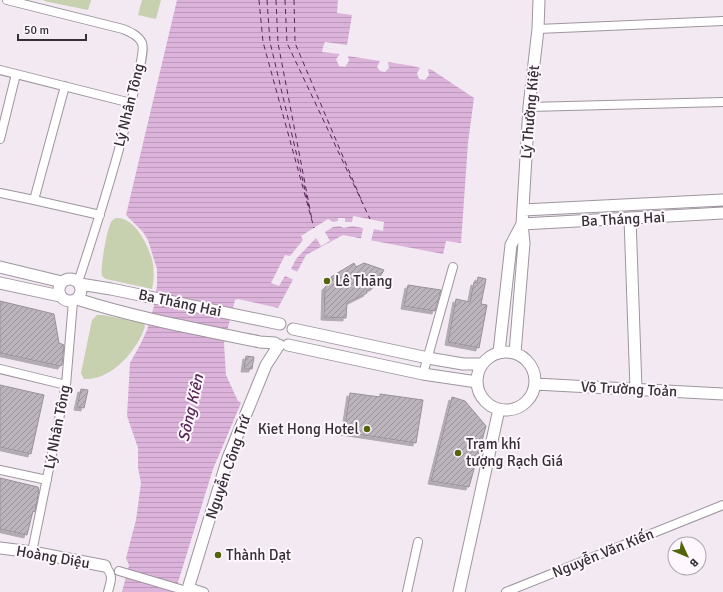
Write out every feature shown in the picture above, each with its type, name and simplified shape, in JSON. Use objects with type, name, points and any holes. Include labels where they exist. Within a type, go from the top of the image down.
[{"type":"street","name":"Lý Nhân Tông","points":[[7,0],[123,29],[134,34],[142,44],[142,58],[131,103],[100,215],[79,283]]},
{"type":"street","name":"Lý Thường Kiệt","points":[[515,353],[524,243],[522,224],[529,107],[538,29],[539,0]]},
{"type":"street","points":[[538,29],[723,21]]},
{"type":"street","points":[[0,70],[131,103]]},
{"type":"street","points":[[0,139],[16,74]]},
{"type":"street","points":[[34,200],[65,86]]},
{"type":"street","points":[[529,107],[723,102]]},
{"type":"street","points":[[0,193],[100,215]]},
{"type":"street","name":"Ba Tháng Hai","points":[[523,210],[723,200]]},
{"type":"street","name":"Ba Tháng Hai","points":[[522,224],[723,213]]},
{"type":"street","points":[[630,218],[636,389]]},
{"type":"street","points":[[499,352],[510,245],[522,224]]},
{"type":"street","points":[[0,267],[62,282]]},
{"type":"street","points":[[423,374],[453,267]]},
{"type":"street","points":[[0,283],[60,296],[64,300],[75,300],[82,293],[79,283],[71,278],[66,279],[59,286],[60,296]]},
{"type":"street","name":"Ba Tháng Hai","points":[[79,283],[280,324]]},
{"type":"street","name":"Lý Nhân Tông","points":[[32,552],[66,385],[75,300]]},
{"type":"street","name":"Ba Tháng Hai","points":[[75,300],[260,342],[423,374],[477,382]]},
{"type":"street","points":[[293,329],[294,337],[281,345],[272,338],[275,327],[280,324],[288,325],[293,329],[428,358],[463,364],[482,364]]},
{"type":"street","name":"Nguyễn Công Trứ","points":[[185,589],[228,458],[266,364],[281,345]]},
{"type":"street","points":[[507,351],[515,353],[524,357],[531,364],[535,384],[527,401],[519,407],[509,410],[499,409],[490,405],[483,399],[477,382],[478,373],[482,364],[487,359],[499,352],[507,351]]},
{"type":"street","points":[[0,369],[66,385]]},
{"type":"street","name":"Võ Trường Toản","points":[[535,384],[723,394]]},
{"type":"street","points":[[459,592],[499,409]]},
{"type":"street","points":[[0,470],[47,480]]},
{"type":"street","name":"Nguyễn Văn Kiến","points":[[506,592],[723,505]]},
{"type":"street","points":[[407,592],[418,542]]},
{"type":"street","name":"Hoàng Diệu","points":[[0,548],[32,552],[105,566]]},
{"type":"street","points":[[105,566],[110,572],[112,578],[108,592]]},
{"type":"street","points":[[119,571],[185,589],[204,592]]},
{"type":"green space","points":[[44,0],[91,0],[88,10]]},
{"type":"green space","points":[[142,0],[161,0],[156,19],[138,15]]},
{"type":"green space","points":[[116,218],[129,222],[135,227],[145,242],[153,264],[154,276],[152,289],[106,279],[102,276],[103,257],[108,233],[111,222]]},
{"type":"green space","points":[[97,315],[143,323],[145,326],[136,345],[122,362],[104,375],[84,379],[81,373],[92,320]]},
{"type":"water","name":"Sông Kiên","points":[[177,0],[338,0],[337,13],[352,15],[347,45],[325,42],[323,47],[429,68],[474,98],[468,143],[461,243],[446,241],[443,254],[343,235],[306,255],[278,308],[238,299],[235,300],[224,343],[226,375],[238,401],[241,403],[213,469],[175,592],[122,592],[129,565],[126,558],[136,520],[141,483],[138,468],[138,448],[127,416],[130,363],[147,330],[154,306],[157,285],[157,269],[148,240],[143,232],[126,215]]},
{"type":"pier","points":[[323,47],[430,66],[435,70],[428,69],[429,75],[425,80],[419,79],[417,73],[420,68],[413,66],[388,62],[389,68],[385,72],[380,71],[377,67],[380,61],[348,56],[349,61],[345,67],[339,66],[336,59],[340,54],[322,52]]},
{"type":"pier","points":[[353,216],[384,222],[383,231],[374,229],[371,241],[361,239],[363,228],[352,226],[344,228],[339,226],[333,227],[325,232],[330,241],[321,246],[316,238],[296,259],[291,269],[298,272],[294,280],[285,276],[279,286],[271,283],[285,255],[290,256],[303,240],[301,236],[328,219],[333,222],[338,221],[338,218],[345,218],[345,222],[352,222]]},
{"type":"building","points":[[354,263],[356,267],[364,263],[384,270],[374,287],[366,291],[367,293],[347,303],[346,318],[324,317],[325,287],[333,280],[331,277]]},
{"type":"building","points":[[478,277],[486,279],[481,304],[487,305],[479,348],[448,342],[456,299],[470,302],[474,282],[477,283]]},
{"type":"building","points":[[408,285],[441,290],[435,311],[404,306]]},
{"type":"building","points":[[0,301],[54,314],[59,343],[64,345],[62,365],[60,366],[0,353]]},
{"type":"building","points":[[246,356],[254,357],[252,369],[244,369]]},
{"type":"building","points":[[0,385],[44,395],[31,454],[0,447]]},
{"type":"building","points":[[81,389],[88,390],[84,408],[77,407]]},
{"type":"building","points":[[350,393],[380,397],[380,394],[423,400],[416,443],[344,432]]},
{"type":"building","name":"Trạm khí tượng Rạch Giá","points":[[452,397],[465,401],[486,426],[469,487],[431,481]]},
{"type":"building","points":[[0,478],[38,487],[39,490],[35,512],[33,511],[27,535],[0,529]]},
{"type":"ferry route","points":[[259,0],[263,42],[314,228]]},
{"type":"ferry route","points":[[267,0],[270,42],[310,211]]},
{"type":"ferry route","points":[[276,0],[278,43],[312,220]]},
{"type":"ferry route","points":[[285,0],[287,43],[370,219]]},
{"type":"ferry route","points":[[294,0],[295,43],[363,204]]},
{"type":"place","name":"Lê Thāng","points":[[327,281]]},
{"type":"place","name":"Kiet Hong Hotel","points":[[367,429]]},
{"type":"place","name":"Trạm khí tượng Rạch Giá","points":[[458,453]]},
{"type":"place","name":"Thành Dạt","points":[[218,555]]}]
